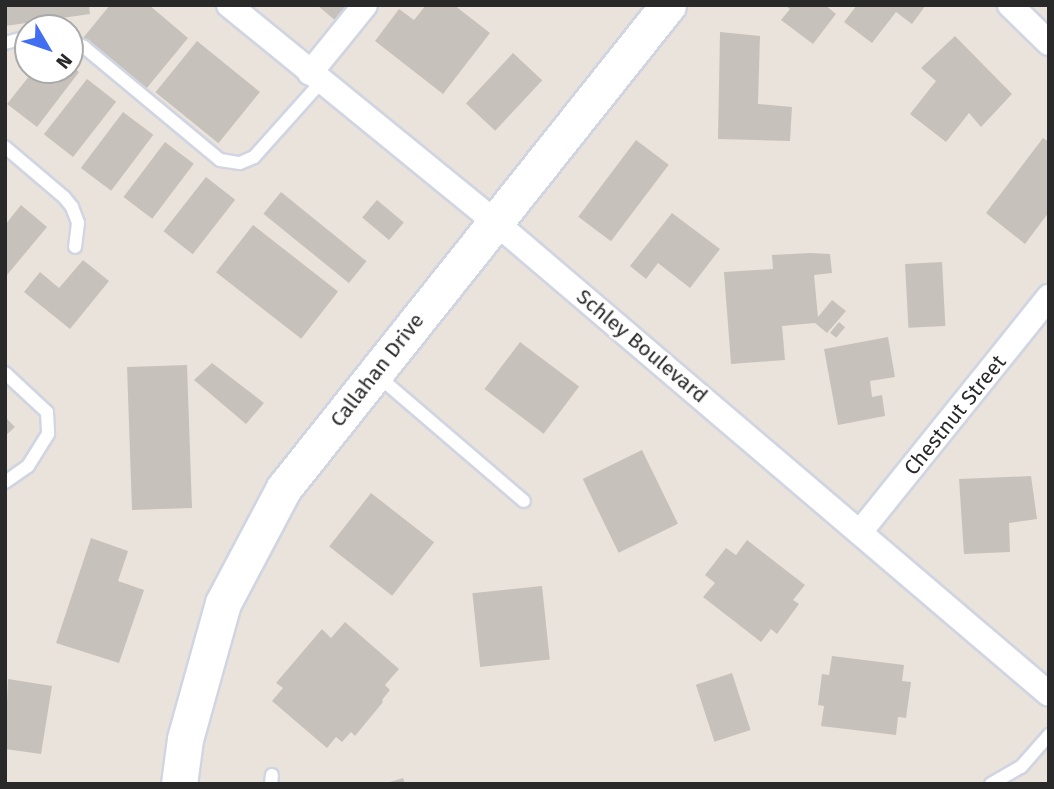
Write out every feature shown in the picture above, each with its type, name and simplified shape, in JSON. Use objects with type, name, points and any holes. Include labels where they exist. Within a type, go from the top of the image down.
[{"type":"street","name":"Schley Boulevard","points":[[229,5],[494,221],[1049,694]]},
{"type":"street","points":[[315,77],[365,5]]},
{"type":"street","name":"Callahan Drive","points":[[179,784],[184,739],[223,603],[284,488],[668,5]]},
{"type":"street","points":[[1010,5],[1049,43]]},
{"type":"street","name":"Chestnut Street","points":[[860,531],[1049,297]]},
{"type":"lane","points":[[84,47],[220,160],[240,163],[254,157],[315,77]]},
{"type":"lane","points":[[5,148],[64,197],[72,207],[78,223],[75,247]]},
{"type":"lane","points":[[5,373],[47,412],[48,434],[29,466],[5,482]]},
{"type":"lane","points":[[375,373],[524,500]]},
{"type":"lane","points":[[991,784],[1021,767],[1049,735]]},
{"type":"building","points":[[5,5],[89,5],[90,14],[84,15],[14,14],[14,25],[5,26]]},
{"type":"building","points":[[110,5],[149,5],[188,38],[146,89],[84,37]]},
{"type":"building","points":[[317,5],[351,5],[337,22]]},
{"type":"building","points":[[426,5],[454,5],[490,33],[443,94],[375,41],[399,9],[414,20]]},
{"type":"building","points":[[785,5],[825,5],[836,14],[813,44],[781,20],[790,9]]},
{"type":"building","points":[[857,5],[926,5],[912,24],[896,12],[872,43],[844,22]]},
{"type":"building","points":[[720,32],[760,36],[758,104],[792,107],[790,141],[718,139]]},
{"type":"building","points":[[955,36],[1012,94],[981,127],[969,113],[946,142],[910,114],[936,81],[921,68]]},
{"type":"building","points":[[197,41],[260,92],[218,143],[155,92]]},
{"type":"building","points":[[513,53],[542,80],[495,131],[466,103]]},
{"type":"building","points":[[87,79],[116,102],[73,157],[44,134]]},
{"type":"building","points":[[23,84],[70,84],[37,127],[7,104]]},
{"type":"building","points":[[123,112],[153,135],[111,191],[81,168]]},
{"type":"building","points":[[1043,138],[1049,142],[1049,212],[1025,244],[986,213]]},
{"type":"building","points":[[636,140],[669,165],[611,241],[578,217]]},
{"type":"building","points":[[165,142],[194,164],[152,219],[123,197]]},
{"type":"building","points":[[206,177],[235,200],[193,254],[164,231]]},
{"type":"building","points":[[281,192],[366,261],[349,283],[263,214]]},
{"type":"building","points":[[377,200],[404,222],[389,240],[362,218]]},
{"type":"building","points":[[21,205],[47,227],[7,275],[5,225]]},
{"type":"building","points":[[672,213],[720,249],[690,288],[658,263],[646,279],[630,266]]},
{"type":"building","points":[[253,225],[338,291],[301,339],[216,272]]},
{"type":"building","points":[[830,254],[832,273],[814,275],[818,317],[832,300],[846,311],[827,333],[815,323],[782,326],[785,360],[731,364],[724,272],[773,269],[772,255]]},
{"type":"building","points":[[83,260],[109,281],[70,329],[24,292],[40,272],[59,288]]},
{"type":"building","points":[[942,262],[945,326],[908,328],[905,264]]},
{"type":"building","points":[[839,322],[845,327],[836,338],[830,333]]},
{"type":"building","points":[[888,337],[895,377],[870,381],[872,397],[882,395],[885,416],[838,425],[824,349]]},
{"type":"building","points":[[520,342],[579,387],[544,434],[484,389]]},
{"type":"building","points":[[212,363],[264,403],[246,424],[194,380]]},
{"type":"building","points":[[187,365],[192,508],[132,510],[127,367]]},
{"type":"building","points":[[5,417],[15,427],[5,436]]},
{"type":"building","points":[[642,450],[678,524],[619,553],[583,479]]},
{"type":"building","points":[[1031,476],[1037,519],[1009,523],[1010,552],[964,554],[959,479]]},
{"type":"building","points":[[371,493],[434,542],[392,596],[329,547]]},
{"type":"building","points":[[91,538],[128,551],[118,581],[144,590],[119,663],[56,643]]},
{"type":"building","points":[[747,540],[805,585],[793,600],[799,604],[777,634],[771,629],[761,642],[703,597],[715,583],[705,575],[726,548],[736,555]]},
{"type":"building","points":[[542,586],[550,660],[480,667],[472,593]]},
{"type":"building","points":[[345,622],[399,669],[385,685],[390,690],[383,702],[355,736],[351,732],[342,742],[336,737],[327,748],[272,701],[283,688],[276,683],[322,629],[331,638]]},
{"type":"building","points":[[832,656],[904,665],[902,681],[911,682],[906,718],[898,717],[896,735],[821,726],[824,706],[818,705],[822,674],[829,675]]},
{"type":"building","points":[[732,673],[751,730],[714,742],[696,685]]},
{"type":"building","points":[[8,679],[52,686],[41,754],[5,749]]},
{"type":"building","points":[[403,778],[405,784],[387,784],[387,783]]}]
